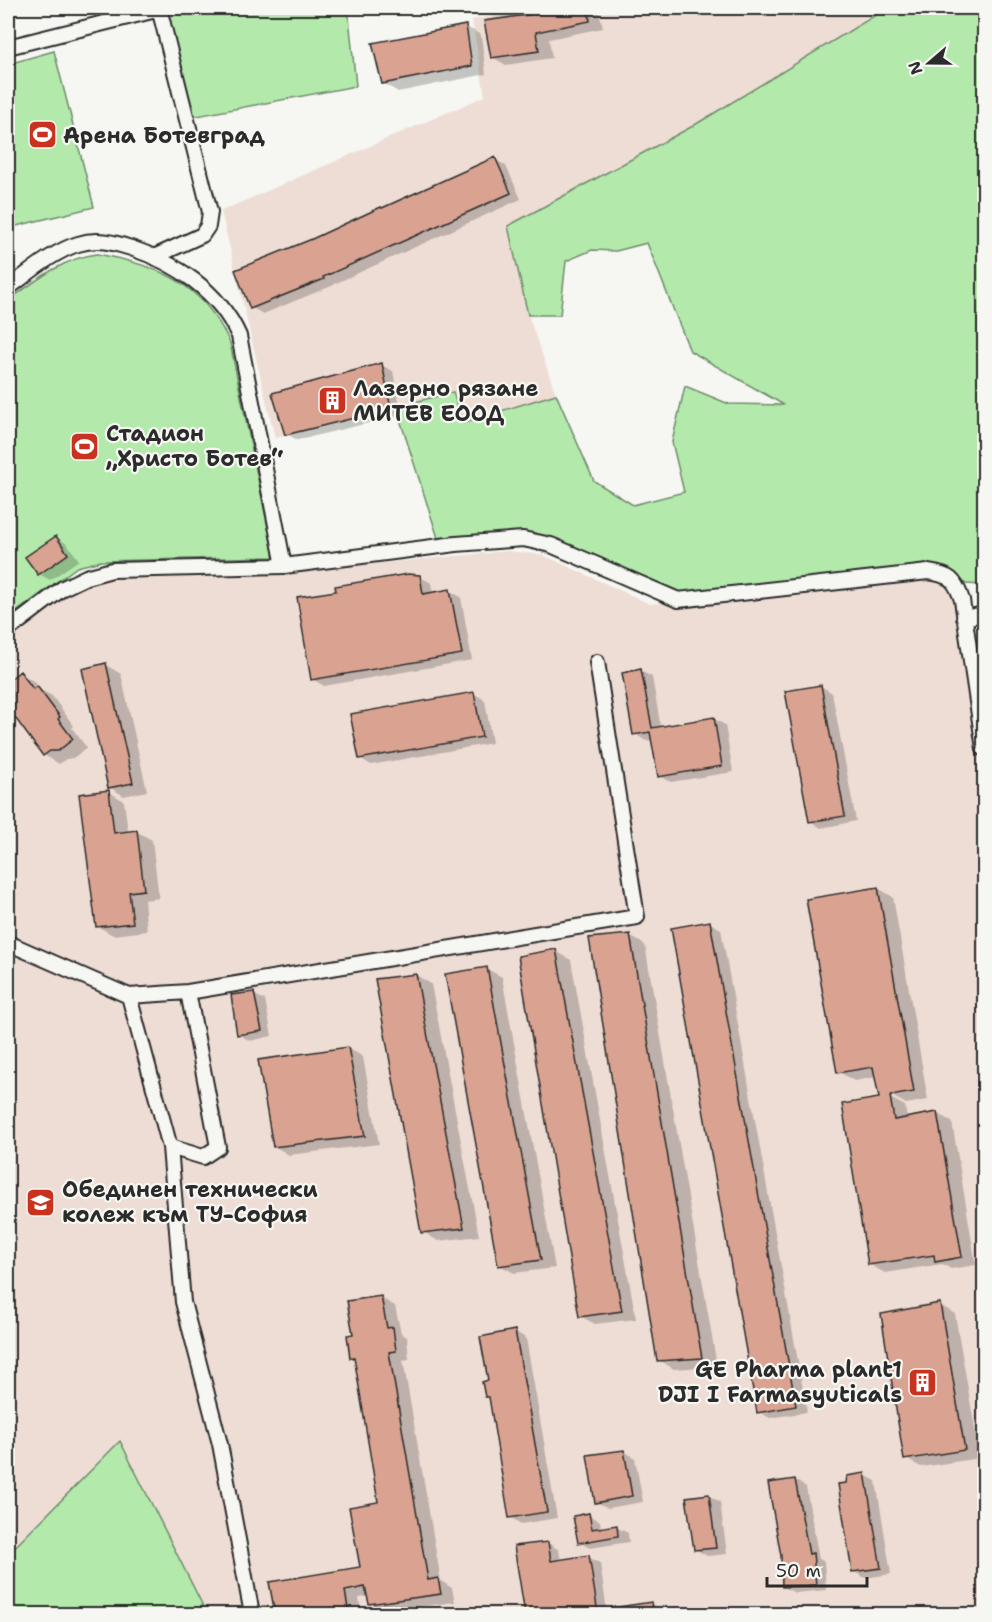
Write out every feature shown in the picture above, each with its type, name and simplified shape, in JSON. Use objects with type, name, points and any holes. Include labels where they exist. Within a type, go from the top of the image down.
[{"type":"street","points":[[8,47],[159,8],[210,212],[208,226],[202,235],[156,256]]},
{"type":"street","points":[[8,288],[53,256],[75,245],[94,240],[109,241],[156,256],[191,278],[209,294],[225,312],[238,336],[284,566]]},
{"type":"street","points":[[8,630],[63,588],[86,577],[112,570],[284,566],[456,544],[523,539],[550,545],[678,600],[928,572],[944,574],[956,584],[962,600],[984,749]]},
{"type":"street","points":[[964,618],[984,614]]},
{"type":"street","points":[[8,943],[129,996],[188,992],[637,917],[597,662]]},
{"type":"street","points":[[170,1147],[203,1157],[218,1147],[188,992]]},
{"type":"street","points":[[129,996],[170,1147],[183,1302],[220,1444],[252,1614]]},
{"type":"shaded area","points":[[534,8],[887,8],[693,126],[508,226],[528,315],[556,394],[462,423],[453,392],[275,438],[221,211],[485,96],[472,20]]},
{"type":"shaded area","points":[[508,551],[543,555],[650,604],[928,572],[956,584],[984,749],[984,1614],[207,1614],[120,1441],[8,1554],[8,951],[30,962],[28,951],[8,941],[8,630],[86,577],[286,572]]},
{"type":"green space","points":[[167,8],[348,8],[356,86],[192,117]]},
{"type":"green space","points":[[887,8],[984,8],[984,585],[965,584],[958,575],[950,570],[929,566],[681,592],[550,537],[521,532],[438,538],[396,407],[453,392],[462,423],[556,394],[594,481],[633,505],[684,492],[672,442],[685,386],[729,404],[784,405],[690,351],[647,243],[616,251],[592,250],[566,261],[560,315],[528,315],[508,226],[693,126]]},
{"type":"green space","name":"Арена Ботевград","points":[[54,51],[94,207],[8,228],[8,64]]},
{"type":"green space","points":[[97,254],[140,264],[176,280],[192,291],[219,322],[230,343],[274,557],[101,561],[77,567],[8,618],[8,301],[61,265]]},
{"type":"green space","points":[[120,1441],[207,1614],[8,1614],[8,1554]]},
{"type":"building","points":[[540,8],[588,8],[590,21],[536,32],[539,51],[491,58],[484,21],[541,13]]},
{"type":"building","points":[[466,25],[472,66],[382,84],[372,43]]},
{"type":"building","points":[[495,157],[511,193],[323,277],[324,279],[250,309],[235,270],[312,239]]},
{"type":"building","name":"Лазерно рязане МИТЕВ ЕООД","points":[[382,363],[391,409],[285,435],[272,393]]},
{"type":"building","points":[[56,536],[68,554],[38,575],[25,557]]},
{"type":"building","points":[[408,574],[420,575],[423,594],[450,589],[462,654],[311,680],[297,597],[336,591],[335,586]]},
{"type":"building","points":[[106,663],[133,783],[108,788],[82,669]]},
{"type":"building","points":[[641,669],[652,728],[714,717],[722,766],[658,777],[650,732],[633,735],[622,673]]},
{"type":"building","points":[[20,671],[33,689],[37,686],[73,739],[58,751],[50,751],[43,756],[8,708],[8,681]]},
{"type":"building","points":[[821,685],[845,816],[809,822],[785,691]]},
{"type":"building","points":[[474,692],[482,737],[359,759],[350,714]]},
{"type":"building","points":[[109,790],[114,833],[137,830],[144,890],[129,892],[133,923],[96,927],[79,794]]},
{"type":"building","points":[[878,887],[914,1092],[890,1096],[894,1120],[937,1112],[962,1257],[935,1262],[934,1255],[868,1265],[842,1104],[879,1098],[873,1067],[837,1073],[806,899]]},
{"type":"building","points":[[710,921],[796,1406],[757,1413],[671,928]]},
{"type":"building","points":[[630,934],[702,1358],[657,1361],[589,938]]},
{"type":"building","points":[[556,949],[622,1311],[579,1317],[518,956]]},
{"type":"building","points":[[487,967],[541,1260],[498,1266],[445,974]]},
{"type":"building","points":[[416,974],[464,1228],[421,1233],[375,979]]},
{"type":"building","points":[[254,992],[262,1031],[237,1035],[231,995]]},
{"type":"building","points":[[348,1047],[365,1136],[273,1147],[258,1060]]},
{"type":"building","points":[[381,1296],[387,1328],[393,1327],[396,1351],[389,1352],[428,1580],[438,1578],[441,1594],[369,1604],[365,1587],[345,1591],[349,1614],[275,1614],[269,1582],[360,1567],[349,1507],[378,1502],[354,1357],[350,1358],[347,1335],[353,1334],[347,1301]]},
{"type":"building","name":"GE Pharma plant1 DJI I Farmasyuticals","points":[[940,1303],[965,1450],[904,1460],[881,1314]]},
{"type":"building","points":[[515,1330],[547,1512],[509,1518],[489,1397],[485,1397],[482,1382],[488,1380],[480,1337]]},
{"type":"building","points":[[624,1450],[632,1496],[595,1503],[587,1455]]},
{"type":"building","points":[[865,1473],[881,1568],[852,1572],[838,1484],[846,1483],[847,1476]]},
{"type":"building","points":[[795,1479],[809,1554],[813,1553],[816,1585],[782,1587],[781,1556],[768,1483]]},
{"type":"building","points":[[709,1494],[716,1548],[694,1550],[686,1497]]},
{"type":"building","points":[[589,1513],[592,1529],[617,1525],[618,1536],[578,1543],[573,1516]]},
{"type":"building","points":[[548,1542],[551,1561],[589,1555],[598,1614],[525,1614],[514,1546]]},
{"type":"building","points":[[651,1602],[653,1614],[613,1614],[612,1608]]},
{"type":"place","name":"Арена Ботевград","points":[[42,135]]},
{"type":"place","name":"Лазерно рязане МИТЕВ ЕООД","points":[[332,401]]},
{"type":"place","name":"Стадион „Христо Ботев“","points":[[85,446]]},
{"type":"place","name":"Обединен технически колеж към ТУ-София","points":[[41,1202]]},
{"type":"place","name":"GE Pharma plant1 DJI I Farmasyuticals","points":[[923,1382]]}]
